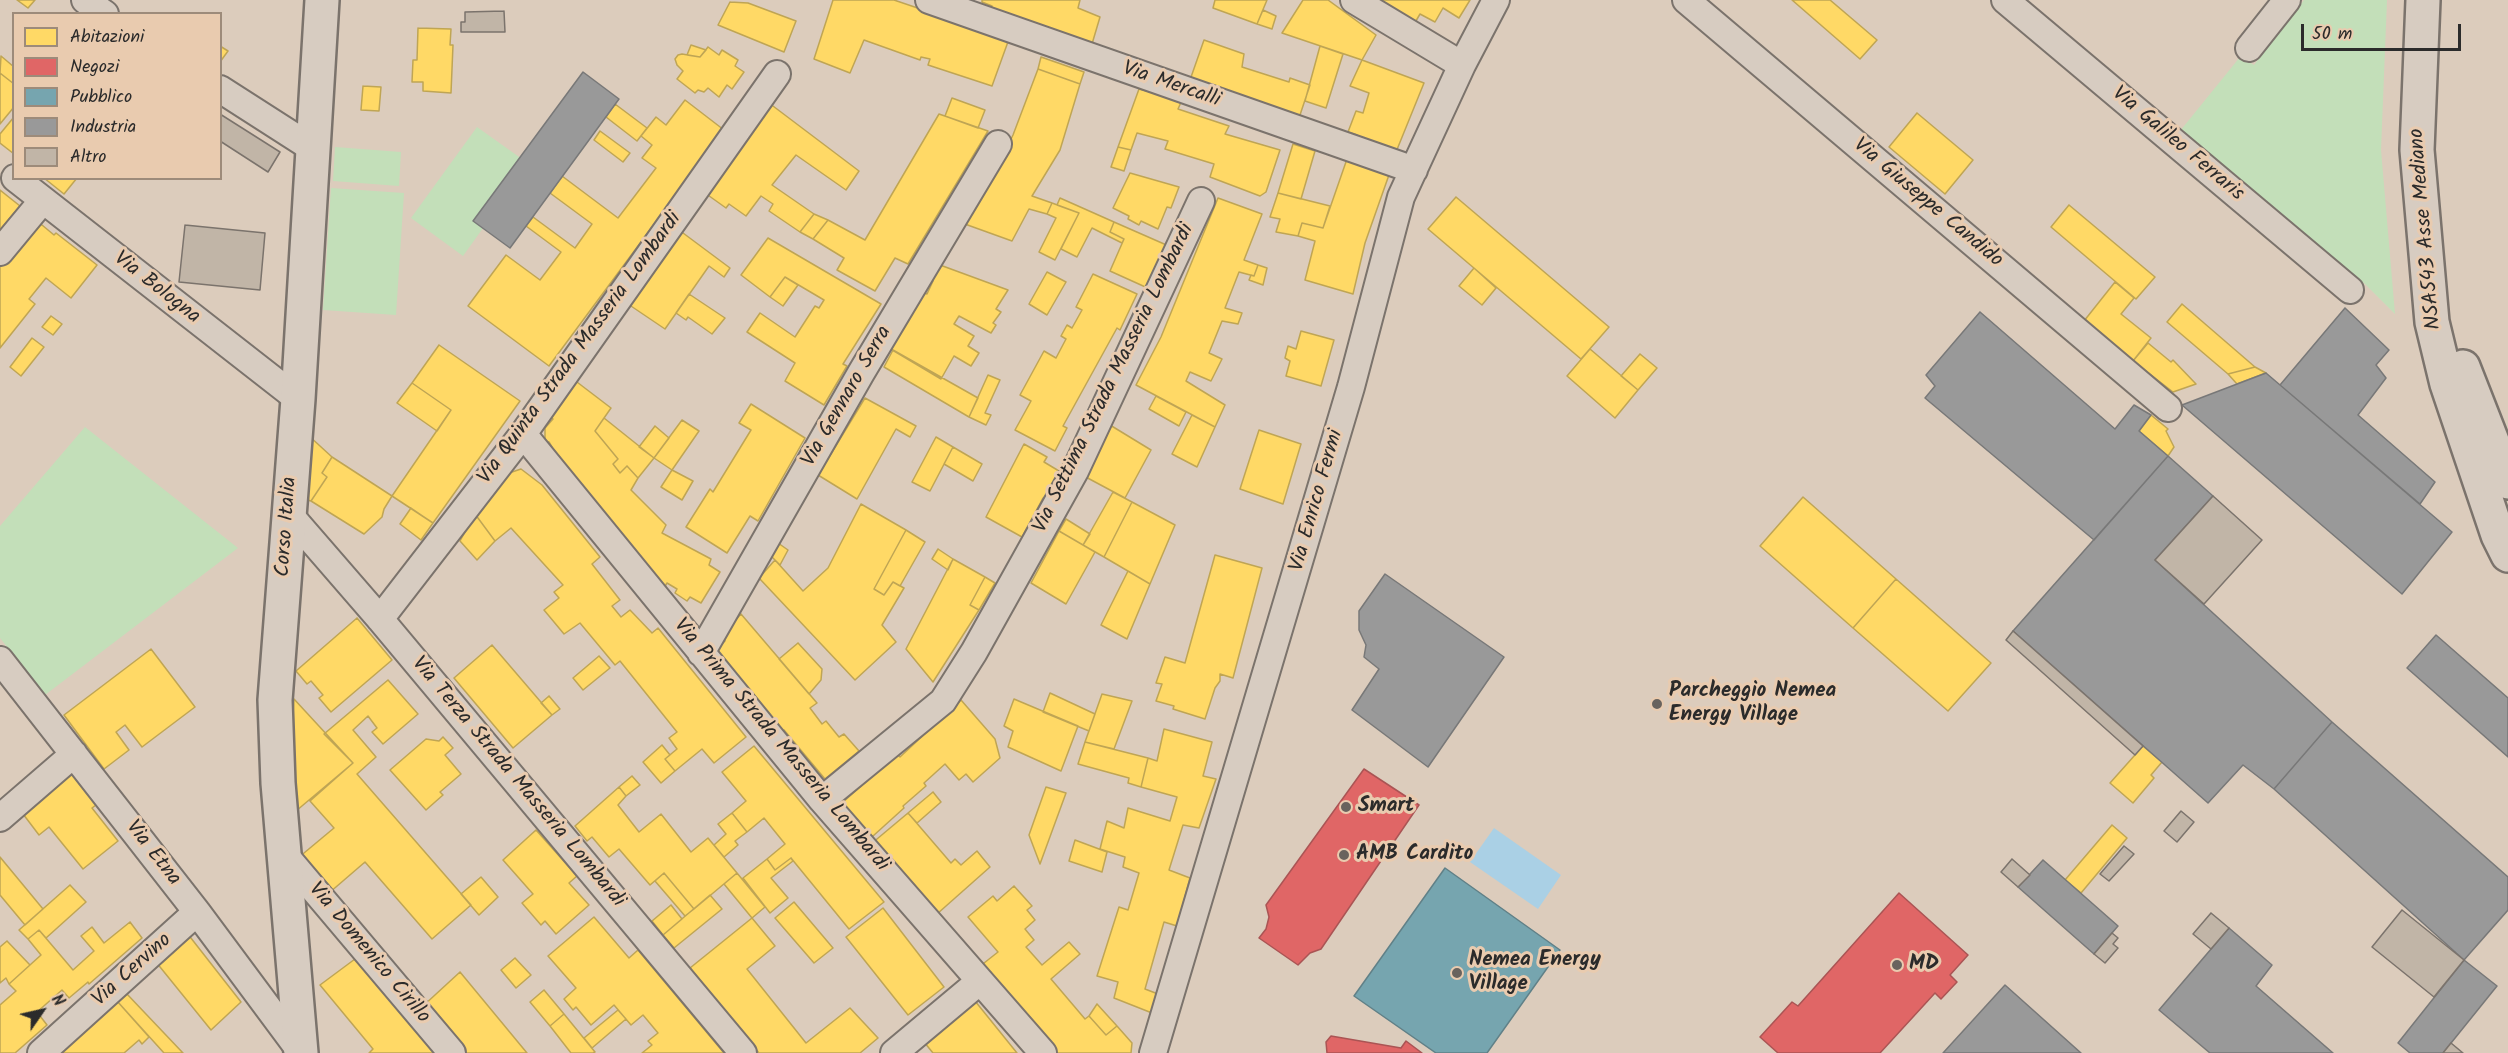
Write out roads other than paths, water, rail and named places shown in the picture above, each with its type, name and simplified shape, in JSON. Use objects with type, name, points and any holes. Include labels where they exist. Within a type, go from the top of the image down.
[{"type":"main road","name":"Corso Italia","points":[[301,1053],[278,783],[275,700],[298,399],[322,0]]},
{"type":"main road","name":"NSA543 Asse Mediano","points":[[2423,0],[2417,150],[2432,322],[2446,384],[2498,535],[2508,555]]},
{"type":"main road","name":"NSA543 Asse Mediano","points":[[2442,0],[2430,147],[2458,354],[2508,482]]},
{"type":"street","points":[[85,0],[102,12]]},
{"type":"street","name":"Via Mercalli","points":[[929,0],[1414,170]]},
{"type":"street","points":[[1354,0],[1462,65]]},
{"type":"street","name":"Via Enrico Fermi","points":[[1153,1053],[1351,387],[1401,196],[1462,65],[1496,0]]},
{"type":"street","name":"Via Giuseppe Candido","points":[[1686,0],[2168,408]]},
{"type":"street","name":"Via Galileo Ferraris","points":[[2005,0],[2349,290]]},
{"type":"street","points":[[2248,48],[2287,0]]},
{"type":"street","name":"Via Quinta Strada Masseria Lombardi","points":[[380,619],[522,434],[777,74]]},
{"type":"street","points":[[222,89],[312,148]]},
{"type":"street","name":"Via Gennaro Serra","points":[[701,653],[861,373],[998,144]]},
{"type":"street","name":"Via Bologna","points":[[0,166],[12,176]]},
{"type":"street","name":"Via Bologna","points":[[17,180],[298,399]]},
{"type":"street","points":[[0,252],[43,200]]},
{"type":"street","name":"Via Settima Strada Masseria Lombardi","points":[[822,800],[943,701],[974,652],[1075,471],[1201,201]]},
{"type":"street","name":"Via Prima Strada Masseria Lombardi","points":[[522,434],[822,800],[1043,1053]]},
{"type":"street","name":"Via Terza Strada Masseria Lombardi","points":[[289,514],[380,619],[743,1053]]},
{"type":"street","name":"Via Etna","points":[[0,660],[197,912],[301,1053]]},
{"type":"street","points":[[0,818],[74,754]]},
{"type":"street","name":"Via Domenico Cirillo","points":[[284,854],[452,1053]]},
{"type":"street","name":"Via Cervino","points":[[41,1053],[197,912]]},
{"type":"street","points":[[894,1053],[980,981]]},
{"type":"street","name":"Via Enrico Fermi","points":[[1164,1013],[1169,1053]]},
{"type":"water","points":[[1494,828],[1561,875],[1538,909],[1470,862]]},
{"type":"place","name":"Parcheggio Nemea Energy Village","points":[[1657,704]]},
{"type":"place","name":"Smart","points":[[1346,807]]},
{"type":"place","name":"AMB Cardito","points":[[1344,855]]},
{"type":"place","name":"MD","points":[[1897,965]]},
{"type":"place","name":"Nemea Energy Village","points":[[1457,973]]}]
